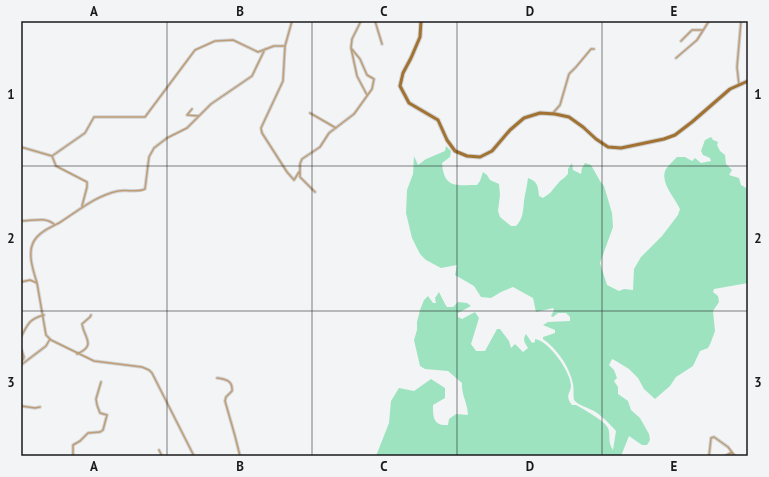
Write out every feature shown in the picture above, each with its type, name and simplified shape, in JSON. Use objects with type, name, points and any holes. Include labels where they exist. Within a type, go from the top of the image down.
[{"type":"main road","points":[[421,21],[420,37],[403,73],[400,86],[409,103],[438,120],[447,140],[455,151],[467,156],[480,157],[492,151],[510,130],[524,118],[540,113],[569,117],[608,147],[621,148],[664,139],[674,135],[692,122],[730,89],[748,81]]},
{"type":"street","points":[[292,21],[285,46],[282,81],[262,128],[262,133],[287,172],[294,180],[300,170]]},
{"type":"street","points":[[361,21],[352,38],[351,48],[357,76],[367,95]]},
{"type":"street","points":[[375,21],[382,44]]},
{"type":"street","points":[[676,58],[697,40],[709,21]]},
{"type":"street","points":[[739,85],[737,67],[741,21]]},
{"type":"street","points":[[681,41],[692,30],[700,31],[704,29]]},
{"type":"street","points":[[52,156],[85,133],[94,117],[145,117],[195,50],[215,42],[233,40],[258,52],[274,46],[285,46]]},
{"type":"street","points":[[315,192],[301,179],[299,174],[300,161],[320,147],[328,133],[354,114],[373,88],[374,79],[367,75],[360,59],[351,48]]},
{"type":"street","points":[[194,456],[152,373],[146,368],[94,361],[77,354],[50,339],[46,335],[44,315],[32,264],[34,241],[42,233],[97,199],[117,191],[140,191],[145,189],[149,157],[154,148],[167,138],[187,128],[211,104],[252,76],[265,49]]},
{"type":"street","points":[[552,114],[560,105],[568,74],[576,68],[591,49],[594,49]]},
{"type":"street","points":[[365,91],[365,98]]},
{"type":"street","points":[[192,109],[187,115],[198,116]]},
{"type":"street","points":[[310,113],[336,128]]},
{"type":"street","points":[[21,146],[52,156]]},
{"type":"street","points":[[52,156],[56,166],[87,182],[88,188],[82,208]]},
{"type":"street","points":[[21,221],[42,219],[55,225]]},
{"type":"street","points":[[21,282],[30,280],[37,283]]},
{"type":"street","points":[[21,337],[29,322],[44,315]]},
{"type":"street","points":[[77,354],[85,350],[88,345],[82,324],[91,315]]},
{"type":"street","points":[[21,365],[46,346],[50,339]]},
{"type":"street","points":[[21,348],[24,357],[21,365]]},
{"type":"street","points":[[217,378],[226,379],[233,386],[232,392],[226,397],[225,401],[240,456]]},
{"type":"street","points":[[74,456],[73,445],[80,441],[88,432],[100,432],[103,430],[107,415],[101,414],[96,402],[100,382]]},
{"type":"street","points":[[21,406],[35,408],[40,407]]},
{"type":"street","points":[[709,456],[712,437],[716,438],[728,447],[735,456]]},
{"type":"street","points":[[159,450],[162,456]]},
{"type":"street","points":[[726,456],[732,452]]},
{"type":"green space","points":[[711,137],[713,140],[718,142],[717,145],[720,151],[725,155],[726,164],[732,170],[729,175],[739,178],[741,185],[748,189],[748,283],[714,289],[713,292],[718,296],[719,302],[713,311],[715,331],[708,348],[700,351],[693,366],[676,377],[670,386],[655,399],[644,389],[638,378],[629,369],[612,359],[609,365],[614,370],[617,378],[614,381],[618,387],[618,394],[628,401],[631,410],[640,418],[649,434],[650,440],[647,445],[642,445],[629,436],[621,456],[376,456],[389,423],[391,401],[399,388],[414,391],[431,379],[445,388],[445,398],[433,405],[434,417],[439,424],[448,425],[449,419],[456,414],[468,415],[462,383],[448,371],[425,369],[420,366],[414,340],[420,310],[424,300],[428,296],[433,303],[436,303],[435,298],[439,292],[447,307],[453,307],[458,302],[467,303],[471,306],[458,313],[458,317],[462,319],[475,312],[479,318],[471,344],[476,351],[485,351],[497,329],[500,329],[509,341],[511,348],[515,344],[523,352],[528,348],[524,340],[526,334],[532,343],[535,342],[535,339],[541,341],[558,358],[567,372],[571,385],[568,399],[572,405],[576,405],[584,409],[606,425],[609,431],[610,444],[613,450],[616,431],[597,413],[574,400],[573,384],[566,365],[558,353],[543,339],[543,337],[555,333],[555,330],[543,325],[548,322],[570,321],[570,317],[566,313],[558,313],[553,317],[551,316],[554,310],[553,308],[536,312],[533,298],[513,287],[491,298],[481,297],[474,286],[455,275],[457,265],[441,268],[426,260],[420,254],[412,238],[406,213],[407,190],[413,174],[414,156],[418,165],[426,159],[445,151],[446,146],[451,151],[450,157],[442,163],[443,171],[445,177],[452,184],[477,185],[483,172],[490,180],[499,184],[500,195],[498,211],[500,217],[511,226],[516,226],[521,218],[528,178],[536,183],[539,196],[543,198],[550,193],[568,174],[568,169],[572,163],[573,170],[581,174],[585,163],[591,165],[604,186],[612,213],[613,227],[600,263],[607,285],[619,291],[624,289],[633,290],[634,269],[641,257],[662,236],[678,215],[680,209],[666,184],[664,174],[666,169],[677,157],[685,157],[692,161],[695,158],[701,163],[711,161],[710,158],[703,155],[701,151],[705,140]]}]
